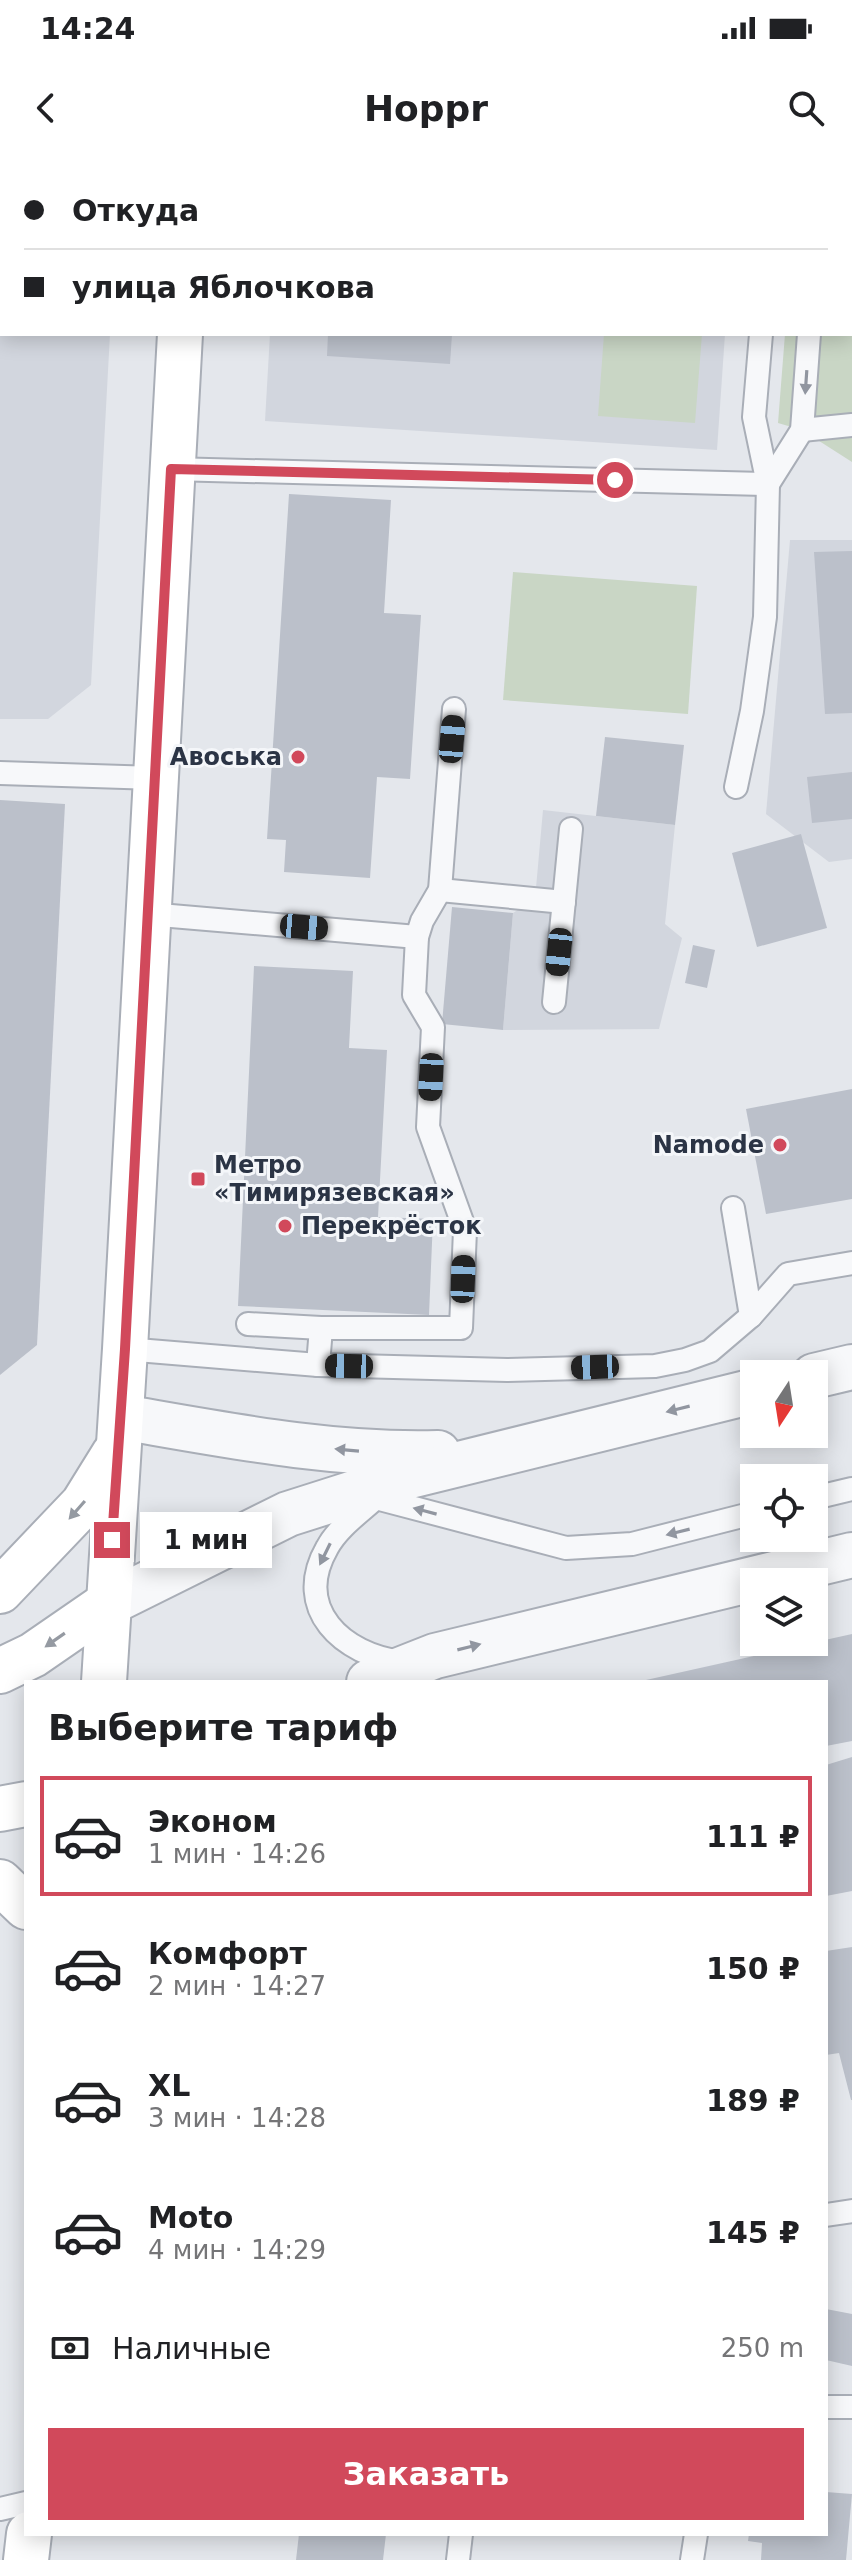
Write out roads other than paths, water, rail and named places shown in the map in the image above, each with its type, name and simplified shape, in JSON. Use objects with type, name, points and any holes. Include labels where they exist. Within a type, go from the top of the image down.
[{"type":"street","points":[[104,1680],[180,336]]},
{"type":"street","points":[[828,1373],[852,1367]]},
{"type":"street","points":[[0,1671],[33,1655],[107,1604],[288,1514],[508,1451],[740,1394]]},
{"type":"street","points":[[120,1431],[396,1454],[508,1451]]},
{"type":"street","points":[[0,1591],[83,1504],[120,1431]]},
{"type":"street","points":[[374,1680],[412,1663],[852,1555]]},
{"type":"street","points":[[0,1809],[24,1804]]},
{"type":"street","points":[[0,1882],[24,1905]]},
{"type":"street","points":[[26,2560],[29,2536]]},
{"type":"lane","points":[[736,787],[752,711],[765,617],[768,484],[754,417],[761,336]]},
{"type":"lane","points":[[768,484],[802,430],[809,336]]},
{"type":"lane","points":[[802,430],[852,425]]},
{"type":"lane","points":[[171,469],[768,484]]},
{"type":"lane","points":[[248,1324],[321,1328],[461,1328],[465,1230],[428,1127],[433,1027],[414,995],[417,937],[422,921],[440,890],[454,709]]},
{"type":"lane","points":[[0,773],[155,778]]},
{"type":"lane","points":[[554,1002],[571,829]]},
{"type":"lane","points":[[440,890],[564,902]]},
{"type":"lane","points":[[148,914],[417,937]]},
{"type":"lane","points":[[733,1208],[751,1316]]},
{"type":"lane","points":[[125,1349],[318,1365],[507,1370],[655,1366],[710,1351],[751,1316],[788,1274],[852,1263]]},
{"type":"lane","points":[[318,1365],[321,1328]]},
{"type":"lane","points":[[828,1495],[852,1489]]},
{"type":"lane","points":[[412,1663],[384,1660],[340,1639],[327,1623],[318,1604],[316,1584],[319,1563],[328,1544],[370,1492],[566,1548],[632,1544],[740,1517]]},
{"type":"lane","points":[[828,2215],[852,2211]]},
{"type":"lane","points":[[828,2407],[852,2407]]},
{"type":"lane","points":[[0,2509],[24,2503]]},
{"type":"lane","points":[[458,2560],[461,2536]]},
{"type":"lane","points":[[692,2560],[696,2536]]},
{"type":"place","name":"Авоська","points":[[298,757]]},
{"type":"place","name":"Namode","points":[[780,1145]]},
{"type":"place","name":"Метро «Тимирязевская»","points":[[198,1179]]},
{"type":"place","name":"Перекрёсток","points":[[285,1226]]}]
